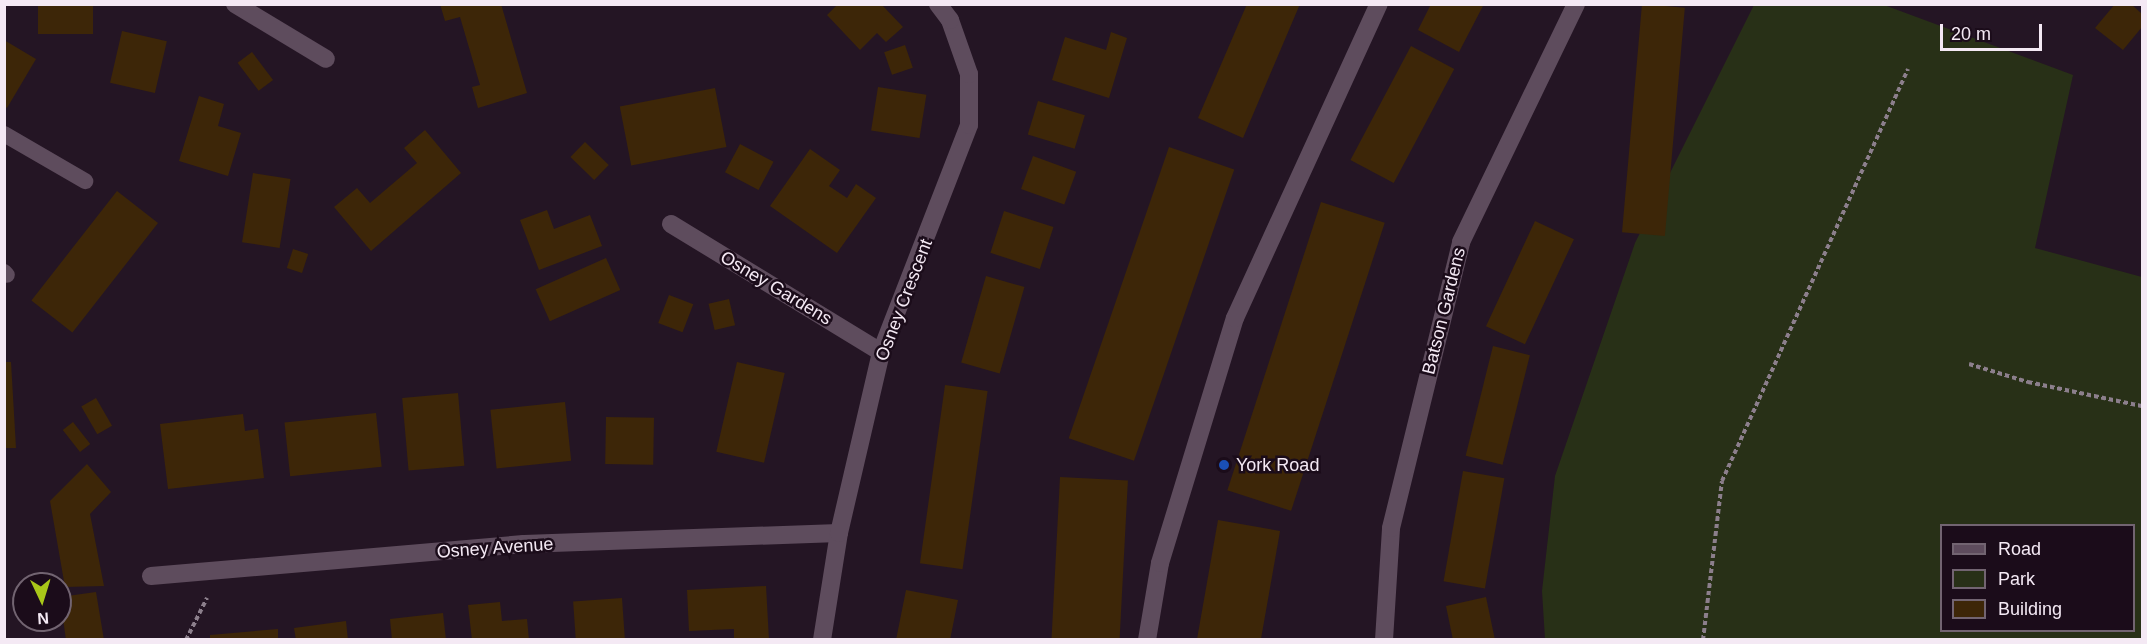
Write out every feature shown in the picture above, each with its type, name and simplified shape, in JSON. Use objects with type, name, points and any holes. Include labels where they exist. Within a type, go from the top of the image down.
[{"type":"street","points":[[235,4],[326,59]]},
{"type":"street","name":"Osney Crescent","points":[[822,639],[839,533],[881,352],[969,125],[969,74],[950,20],[938,4]]},
{"type":"street","points":[[1147,639],[1160,563],[1235,318],[1379,4]]},
{"type":"street","name":"Batson Gardens","points":[[1384,639],[1391,528],[1461,242],[1576,4]]},
{"type":"street","name":"Osney Gardens","points":[[671,224],[881,352]]},
{"type":"street","name":"Osney Avenue","points":[[151,576],[219,573],[524,544],[839,533]]},
{"type":"lane","points":[[4,134],[85,181]]},
{"type":"path","points":[[1703,639],[1722,481],[1908,69]]},
{"type":"path","points":[[1969,364],[2028,382],[2142,406]]},
{"type":"path","points":[[186,639],[219,573]]},
{"type":"green space","points":[[1754,5],[1884,5],[2073,75],[2035,248],[2142,277],[2142,639],[1545,639],[1542,591],[1555,476],[1635,243]]},
{"type":"building","points":[[38,4],[93,4],[93,34],[38,34]]},
{"type":"building","points":[[440,4],[501,4],[527,93],[478,108],[472,87],[480,85],[460,17],[445,21]]},
{"type":"building","points":[[838,4],[881,4],[903,27],[886,42],[877,33],[860,50],[827,15]]},
{"type":"building","points":[[1247,4],[1300,4],[1243,138],[1198,118]]},
{"type":"building","points":[[1431,4],[1484,4],[1459,52],[1418,30]]},
{"type":"building","points":[[1642,4],[1685,8],[1665,236],[1622,232]]},
{"type":"building","points":[[2115,4],[2131,4],[2142,14],[2142,27],[2123,50],[2095,28]]},
{"type":"building","points":[[122,31],[167,41],[155,93],[110,83]]},
{"type":"building","points":[[1111,32],[1127,38],[1109,98],[1052,80],[1065,37],[1106,50]]},
{"type":"building","points":[[4,40],[36,59],[7,108],[4,106]]},
{"type":"building","points":[[905,45],[913,68],[892,75],[884,52]]},
{"type":"building","points":[[1411,46],[1454,69],[1394,183],[1350,160]]},
{"type":"building","points":[[252,52],[273,80],[259,91],[238,63]]},
{"type":"building","points":[[878,87],[926,95],[920,138],[871,130]]},
{"type":"building","points":[[715,88],[726,147],[631,165],[620,107]]},
{"type":"building","points":[[199,96],[224,104],[218,126],[241,133],[228,176],[179,161]]},
{"type":"building","points":[[1038,101],[1085,115],[1075,149],[1028,134]]},
{"type":"building","points":[[425,130],[461,173],[371,251],[334,207],[357,188],[370,203],[417,163],[404,148]]},
{"type":"building","points":[[585,142],[609,165],[594,180],[570,157]]},
{"type":"building","points":[[740,144],[774,162],[759,190],[725,172]]},
{"type":"building","points":[[1169,147],[1234,169],[1134,461],[1069,438]]},
{"type":"building","points":[[810,149],[840,170],[829,186],[847,198],[856,184],[876,198],[837,253],[770,206]]},
{"type":"building","points":[[1033,156],[1076,172],[1064,205],[1021,189]]},
{"type":"building","points":[[253,173],[291,179],[280,248],[242,242]]},
{"type":"building","points":[[117,191],[158,223],[72,333],[31,301]]},
{"type":"building","points":[[1321,202],[1385,223],[1291,511],[1227,490]]},
{"type":"building","points":[[547,210],[554,229],[590,215],[602,246],[539,270],[520,220]]},
{"type":"building","points":[[1004,211],[1053,227],[1040,269],[990,253]]},
{"type":"building","points":[[1535,221],[1574,239],[1525,344],[1486,326]]},
{"type":"building","points":[[293,249],[308,254],[302,273],[287,268]]},
{"type":"building","points":[[606,258],[620,290],[550,321],[536,289]]},
{"type":"building","points":[[986,276],[1024,287],[1000,374],[961,363]]},
{"type":"building","points":[[669,295],[693,304],[683,332],[658,323]]},
{"type":"building","points":[[729,299],[735,325],[715,330],[709,304]]},
{"type":"building","points":[[1493,346],[1530,355],[1503,465],[1466,456]]},
{"type":"building","points":[[4,362],[11,362],[16,448],[4,448]]},
{"type":"building","points":[[737,362],[785,373],[764,463],[716,452]]},
{"type":"building","points":[[945,385],[988,391],[963,569],[920,563]]},
{"type":"building","points":[[458,393],[464,466],[409,471],[402,398]]},
{"type":"building","points":[[96,398],[112,426],[97,434],[81,406]]},
{"type":"building","points":[[565,402],[571,461],[497,469],[490,410]]},
{"type":"building","points":[[376,413],[382,467],[290,476],[285,423]]},
{"type":"building","points":[[243,414],[245,431],[258,429],[264,478],[168,489],[160,424]]},
{"type":"building","points":[[606,417],[654,418],[653,465],[605,464]]},
{"type":"building","points":[[73,422],[90,444],[80,452],[63,430]]},
{"type":"building","points":[[87,464],[111,492],[90,514],[104,586],[72,587],[72,572],[62,572],[50,501]]},
{"type":"building","points":[[1463,471],[1504,478],[1485,589],[1444,581]]},
{"type":"building","points":[[1060,477],[1128,481],[1120,640],[1051,640]]},
{"type":"building","points":[[1218,520],[1280,531],[1261,640],[1197,640]]},
{"type":"building","points":[[766,586],[769,640],[734,640],[734,629],[689,631],[687,590]]},
{"type":"building","points":[[906,590],[958,600],[950,640],[896,640]]},
{"type":"building","points":[[96,592],[104,640],[66,640],[65,632],[72,632],[72,595]]},
{"type":"building","points":[[1486,597],[1495,640],[1453,640],[1446,606]]},
{"type":"building","points":[[622,598],[625,640],[576,640],[573,601]]},
{"type":"building","points":[[500,602],[502,621],[527,619],[529,640],[472,640],[468,605]]},
{"type":"building","points":[[443,613],[446,640],[392,640],[390,619]]},
{"type":"building","points":[[346,621],[348,640],[296,640],[294,628]]},
{"type":"building","points":[[278,629],[278,640],[210,640],[210,635]]},
{"type":"place","name":"York Road","points":[[1224,465]]}]
